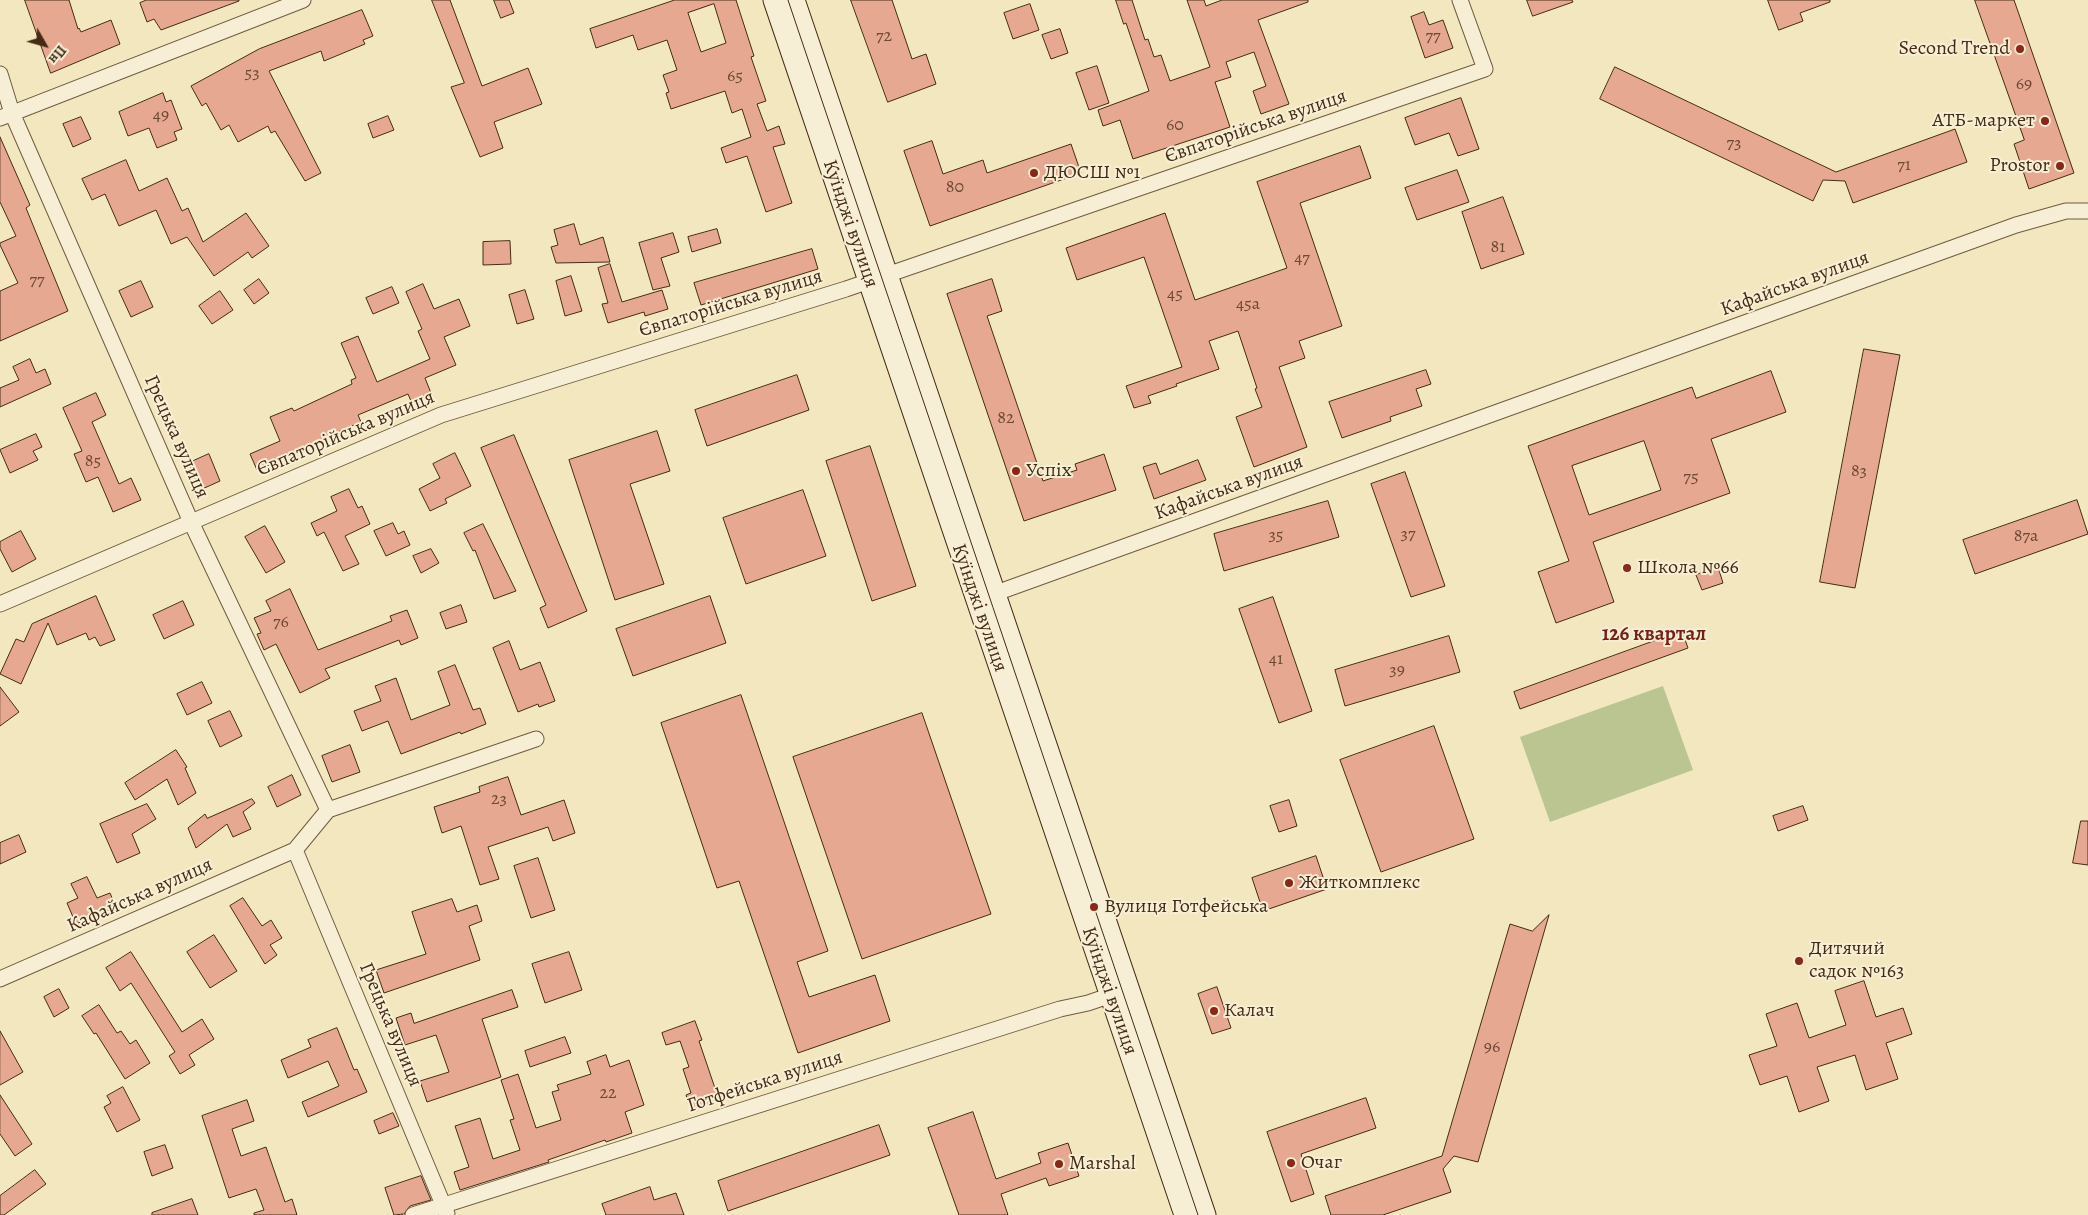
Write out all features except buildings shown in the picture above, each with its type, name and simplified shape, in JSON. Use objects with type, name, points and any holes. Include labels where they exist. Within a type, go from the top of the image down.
[{"type":"main road","name":"Куїнджі вулиця","points":[[774,0],[878,279],[986,597],[1119,992],[1185,1215]]},
{"type":"main road","name":"Куїнджі вулиця","points":[[794,0],[878,279]]},
{"type":"main road","name":"Куїнджі вулиця","points":[[1119,992],[1205,1215]]},
{"type":"street","points":[[6,116],[303,0]]},
{"type":"street","name":"Євпаторійська вулиця","points":[[0,604],[441,414],[878,279],[1485,69],[1460,0]]},
{"type":"street","name":"Грецька вулиця","points":[[0,74],[6,116],[191,522],[328,810]]},
{"type":"street","name":"Кафайська вулиця","points":[[986,597],[2016,225],[2066,211],[2088,211]]},
{"type":"street","points":[[295,850],[328,810],[536,739]]},
{"type":"street","name":"Грецька вулиця","points":[[295,850],[445,1210]]},
{"type":"street","name":"Кафайська вулиця","points":[[0,979],[295,850]]},
{"type":"street","name":"Готфейська вулиця","points":[[413,1215],[445,1210],[1060,1009],[1088,1003],[1119,992]]},
{"type":"green space","points":[[1663,686],[1693,770],[1550,822],[1520,737]]},
{"type":"tram line","points":[[788,0],[1198,1215]]},
{"type":"place","name":"Second Trend","points":[[2020,49]]},
{"type":"place","name":"АТБ-маркет","points":[[2045,121]]},
{"type":"place","name":"Prostor","points":[[2060,166]]},
{"type":"place","name":"ДЮСШ №1","points":[[1034,173]]},
{"type":"place","name":"Успіх","points":[[1016,471]]},
{"type":"place","name":"Школа №66","points":[[1627,568]]},
{"type":"place","name":"Житкомплекс","points":[[1289,883]]},
{"type":"place","name":"Вулиця Готфейська","points":[[1094,907]]},
{"type":"place","name":"Дитячий садок №163","points":[[1799,961]]},
{"type":"place","name":"Калач","points":[[1214,1011]]},
{"type":"place","name":"Очаг","points":[[1291,1163]]},
{"type":"place","name":"Marshal","points":[[1059,1164]]},
{"type":"district","name":"126 квартал","points":[[1654,635]]}]
